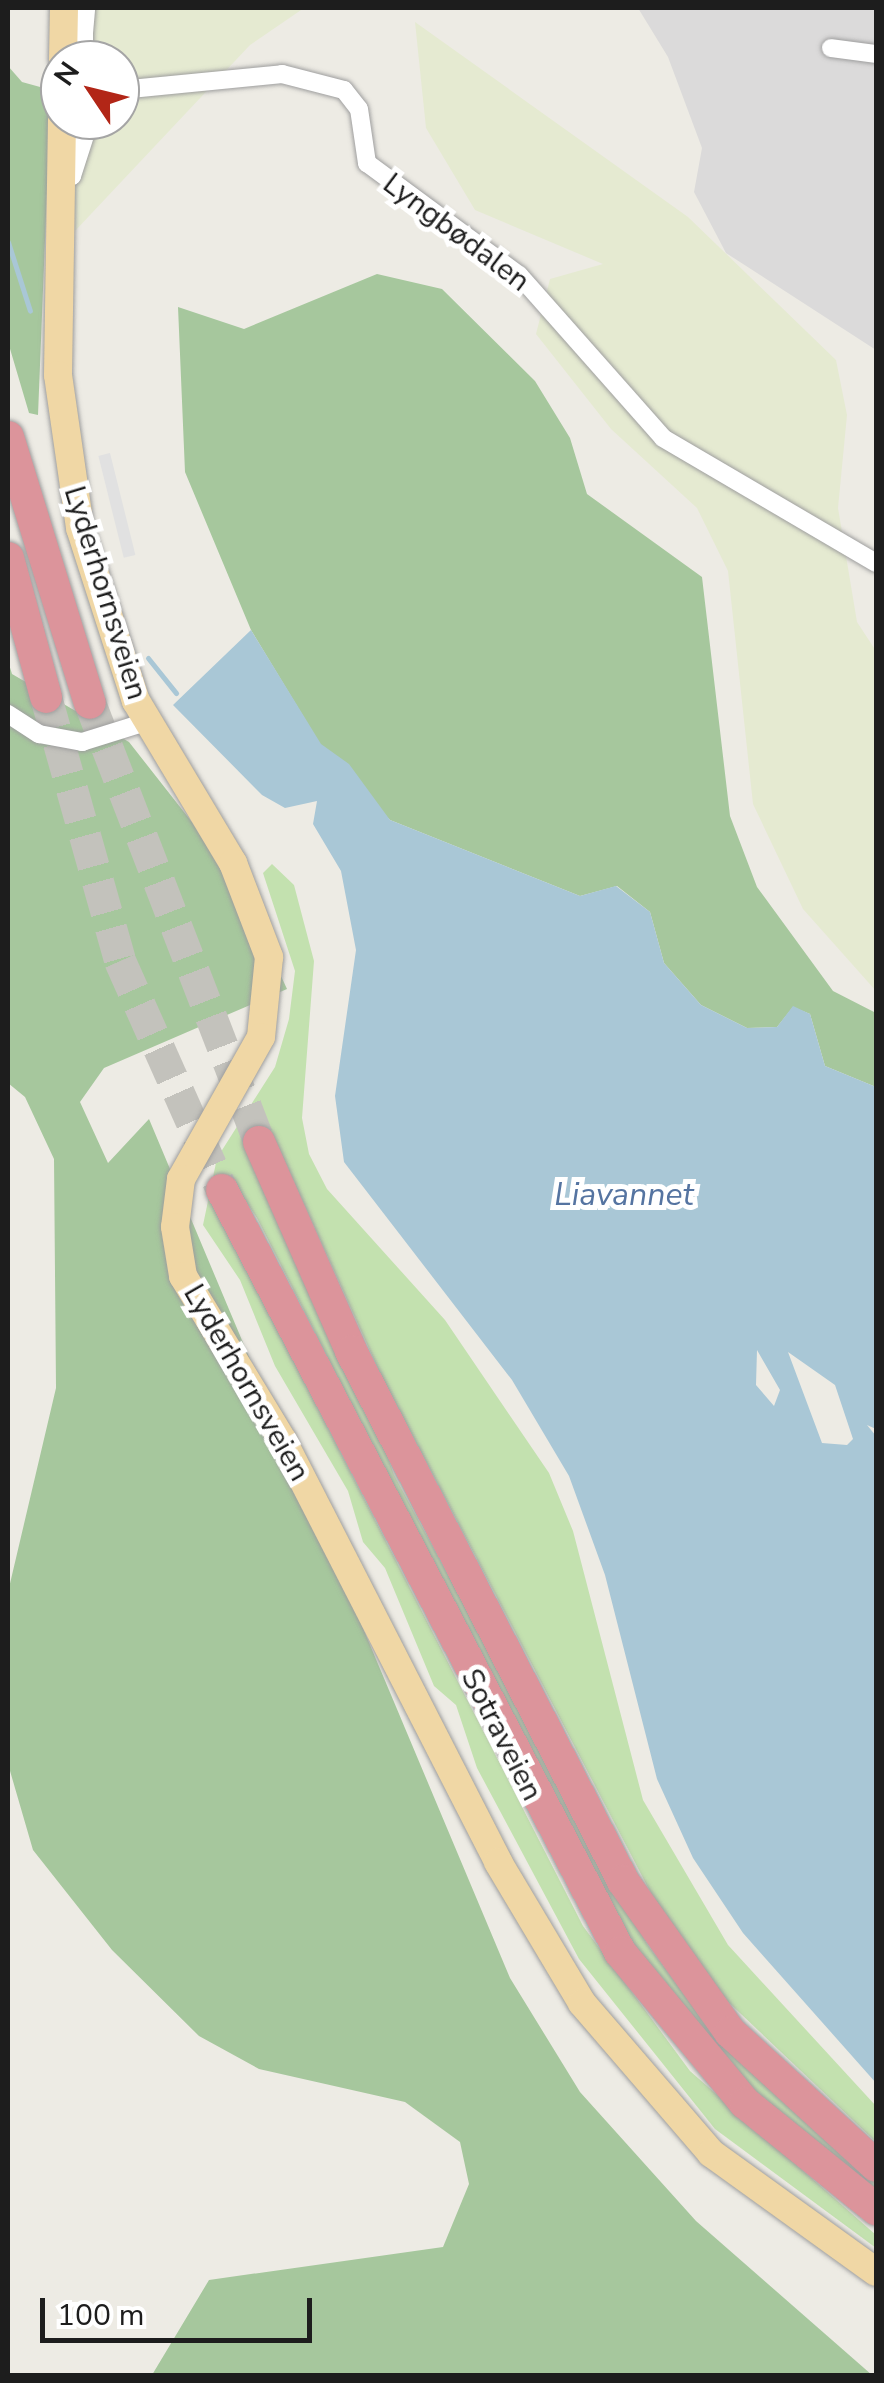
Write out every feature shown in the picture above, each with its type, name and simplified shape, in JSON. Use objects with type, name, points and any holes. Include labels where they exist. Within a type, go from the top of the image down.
[{"type":"highway","points":[[8,437],[90,703]]},
{"type":"highway","points":[[8,558],[46,696]]},
{"type":"highway","name":"Sotraveien","points":[[259,1142],[351,1352],[623,1882],[730,2032],[876,2166]]},
{"type":"highway","name":"Sotraveien","points":[[222,1190],[620,1952],[745,2103],[876,2208]]},
{"type":"main road","name":"Lyderhornsveien","points":[[62,140],[67,465],[146,722],[233,863],[270,973],[261,1037],[180,1179],[177,1252],[196,1306],[282,1440],[498,1862],[582,2003],[711,2153],[876,2272]]},
{"type":"street","points":[[70,24],[86,8]]},
{"type":"street","points":[[830,48],[876,54]]},
{"type":"street","name":"Lyngbødalen","points":[[140,88],[266,74],[344,90],[358,109],[368,163],[519,275],[679,452],[876,563]]},
{"type":"street","points":[[61,177],[72,176],[84,140]]},
{"type":"street","points":[[8,714],[39,734],[82,742],[146,722]]},
{"type":"shaded area","points":[[638,8],[876,8],[876,350],[726,253],[694,192],[702,148],[668,57]]},
{"type":"shaded area","points":[[110,453],[135,555],[124,558],[98,456]]},
{"type":"green space","points":[[65,8],[304,8],[250,45],[75,231],[71,140],[140,140],[140,40],[66,40]]},
{"type":"green space","points":[[415,22],[688,217],[836,360],[847,415],[838,508],[857,622],[876,651],[876,991],[803,909],[753,804],[728,571],[697,508],[611,429],[536,334],[550,279],[603,264],[475,210],[426,128]]},
{"type":"green space","points":[[8,66],[22,82],[40,87],[40,140],[49,140],[38,415],[29,413],[8,342]]},
{"type":"green space","points":[[377,274],[442,289],[535,381],[570,438],[587,494],[702,577],[730,816],[757,887],[833,991],[876,1013],[876,1087],[825,1066],[810,1014],[793,1007],[777,1027],[747,1028],[701,1005],[664,963],[650,912],[617,886],[580,896],[390,820],[320,744],[251,630],[185,472],[178,307],[244,329]]},
{"type":"green space","points":[[8,661],[12,674],[129,742],[235,877],[287,989],[104,1068],[80,1102],[108,1163],[149,1119],[510,1978],[580,2092],[696,2221],[872,2375],[152,2375],[209,2280],[443,2247],[469,2184],[460,2142],[405,2102],[259,2069],[199,2036],[112,1950],[33,1850],[8,1764],[8,1592],[56,1388],[54,1159],[25,1097],[8,1083]]},
{"type":"green space","points":[[272,864],[294,885],[314,961],[302,1118],[309,1154],[327,1189],[445,1320],[549,1473],[573,1531],[643,1800],[728,1945],[876,2106],[876,2142],[721,1995],[653,1897],[380,1373],[277,1144],[394,1475],[647,1944],[718,2040],[876,2181],[876,2192],[755,2094],[690,2027],[597,1889],[257,1218],[243,1197],[218,1213],[583,1926],[690,2071],[876,2235],[876,2248],[715,2129],[579,1959],[477,1768],[456,1705],[434,1686],[385,1568],[363,1542],[348,1491],[275,1366],[240,1280],[203,1225],[217,1158],[275,1067],[289,1019],[295,971],[263,873]]},
{"type":"water","name":"Liavannet","points":[[251,630],[321,744],[349,764],[390,820],[580,896],[616,886],[650,912],[664,963],[701,1005],[747,1028],[777,1027],[793,1006],[810,1014],[825,1066],[876,1087],[876,1429],[867,1425],[876,1436],[876,2083],[743,1933],[693,1858],[657,1779],[605,1575],[569,1476],[512,1380],[344,1162],[335,1096],[356,950],[341,871],[313,824],[317,801],[285,808],[262,795],[173,705]],"holes":[[[757,1350],[780,1390],[774,1406],[756,1385]],[[788,1352],[835,1385],[853,1439],[847,1445],[822,1443]]]},
{"type":"waterway","points":[[8,242],[30,311]]},
{"type":"waterway","points":[[148,658],[176,693]]},
{"type":"tunnel","points":[[46,697],[120,961],[222,1190]]},
{"type":"tunnel","points":[[90,703],[259,1142]]}]
